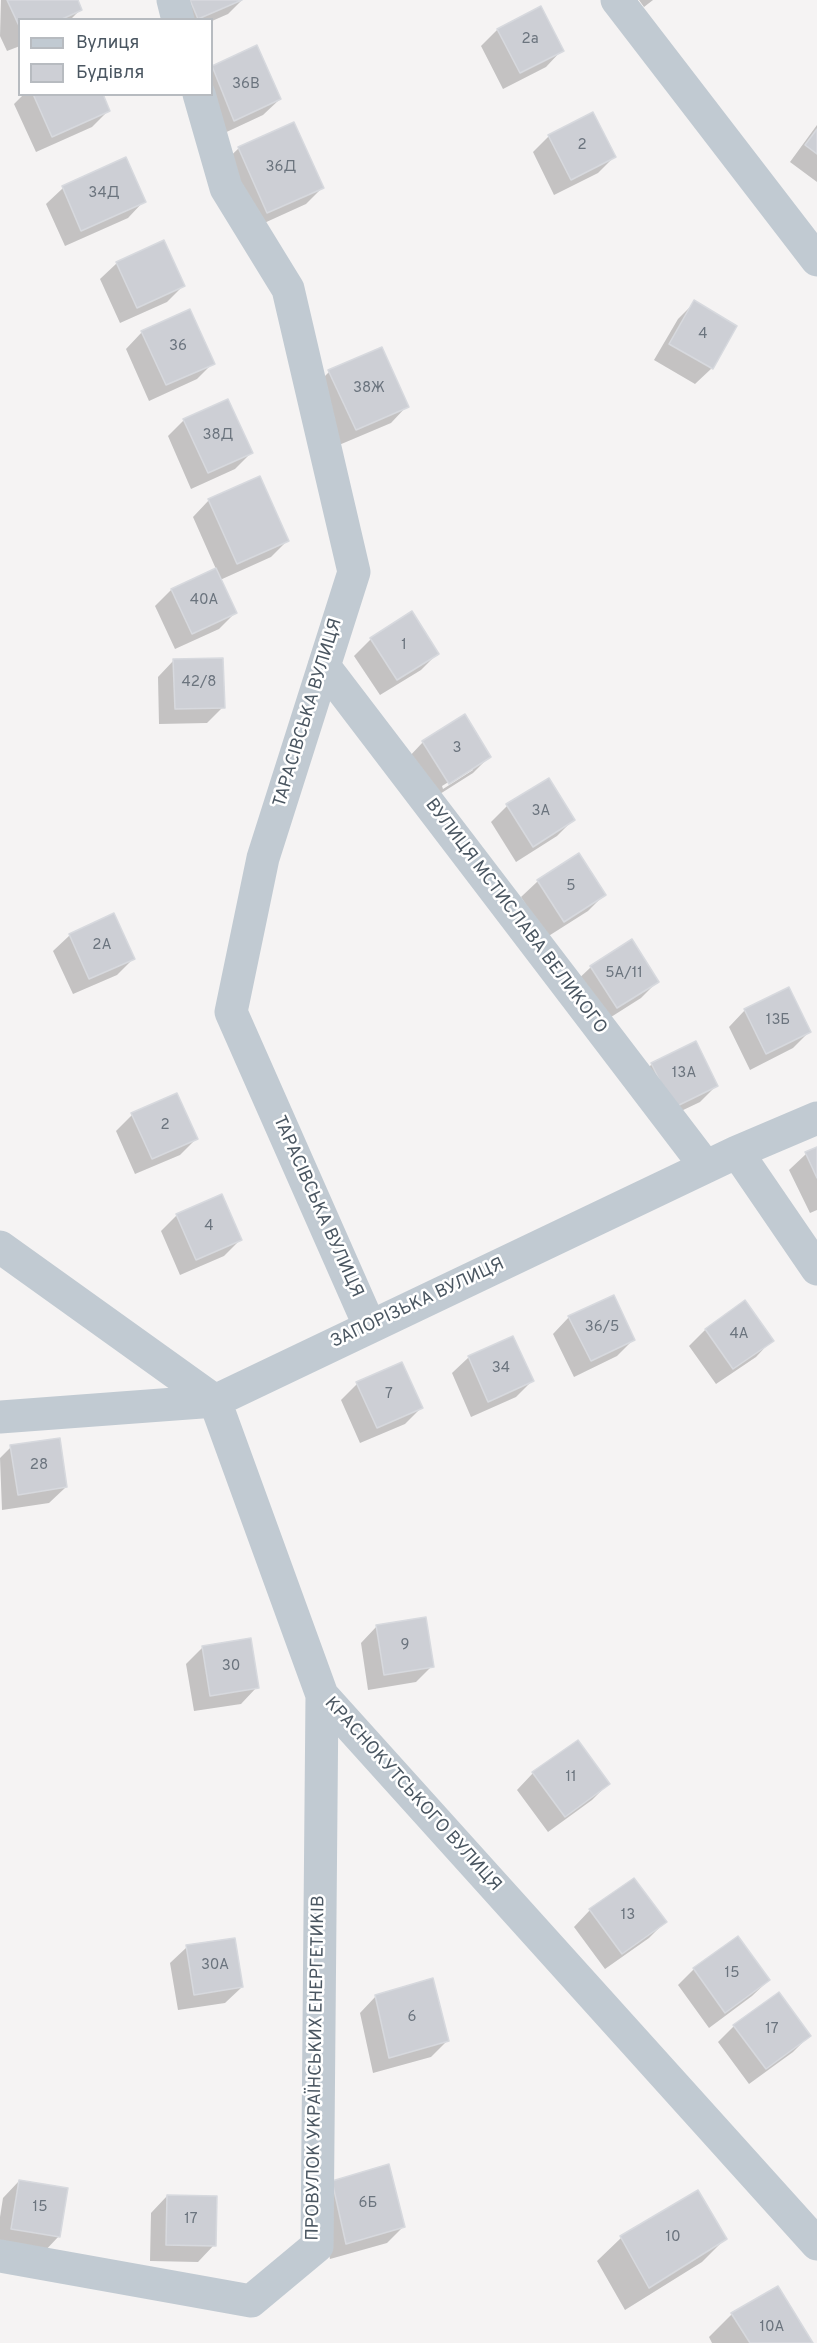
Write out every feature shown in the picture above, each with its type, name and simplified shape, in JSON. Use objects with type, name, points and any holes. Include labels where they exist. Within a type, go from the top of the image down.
[{"type":"street","points":[[173,0],[178,18]]},
{"type":"street","points":[[617,0],[817,260]]},
{"type":"street","name":"ТАРАСІВСЬКА ВУЛИЦЯ","points":[[200,96],[226,188],[288,289],[354,572],[263,858],[231,1012],[369,1327]]},
{"type":"street","name":"ВУЛИЦЯ МСТИСЛАВА ВЕЛИКОГО","points":[[324,666],[706,1167]]},
{"type":"street","name":"ЗАПОРІЗЬКА ВУЛИЦЯ","points":[[0,1417],[215,1401],[706,1167],[817,1118]]},
{"type":"street","points":[[738,1152],[817,1269]]},
{"type":"street","points":[[0,1247],[215,1401]]},
{"type":"street","name":"КРАСНОКУТСЬКОГО ВУЛИЦЯ","points":[[215,1401],[322,1695],[817,2244]]},
{"type":"street","name":"ПРОВУЛОК УКРАЇНСЬКИХ ЕНЕРГЕТИКІВ","points":[[0,2256],[251,2301],[317,2246],[322,1695]]},
{"type":"building","points":[[7,0],[78,0],[82,10],[64,18],[18,18],[18,24]]},
{"type":"building","points":[[190,0],[242,0],[200,18],[198,18]]},
{"type":"building","points":[[541,6],[564,51],[520,73],[497,29]]},
{"type":"building","points":[[257,45],[281,99],[234,121],[213,66]]},
{"type":"building","points":[[34,96],[104,96],[110,111],[52,137]]},
{"type":"building","points":[[593,112],[616,157],[571,180],[548,135]]},
{"type":"building","points":[[294,122],[324,188],[267,213],[238,147]]},
{"type":"building","points":[[817,129],[817,154],[805,145]]},
{"type":"building","points":[[126,157],[146,202],[81,231],[62,186]]},
{"type":"building","points":[[164,240],[185,286],[137,308],[116,262]]},
{"type":"building","points":[[694,300],[737,326],[713,369],[669,344]]},
{"type":"building","points":[[190,309],[215,364],[166,385],[141,331]]},
{"type":"building","points":[[382,347],[409,407],[356,430],[328,370]]},
{"type":"building","points":[[228,399],[253,453],[208,473],[183,419]]},
{"type":"building","points":[[260,476],[289,541],[237,564],[208,499]]},
{"type":"building","points":[[216,568],[237,613],[192,634],[171,589]]},
{"type":"building","points":[[412,611],[439,654],[397,680],[370,638]]},
{"type":"building","points":[[223,658],[225,708],[175,709],[173,659]]},
{"type":"building","points":[[465,714],[491,757],[449,784],[422,741]]},
{"type":"building","points":[[549,778],[575,820],[533,847],[506,804]]},
{"type":"building","points":[[579,853],[606,895],[564,922],[537,880]]},
{"type":"building","points":[[114,913],[135,959],[89,979],[69,934]]},
{"type":"building","points":[[632,939],[659,982],[617,1008],[590,966]]},
{"type":"building","points":[[789,987],[811,1032],[766,1054],[744,1009]]},
{"type":"building","points":[[696,1041],[718,1086],[673,1108],[651,1063]]},
{"type":"building","points":[[177,1093],[198,1139],[152,1159],[131,1113]]},
{"type":"building","points":[[817,1147],[817,1178],[805,1152]]},
{"type":"building","points":[[222,1194],[242,1240],[196,1260],[176,1214]]},
{"type":"building","points":[[614,1295],[635,1340],[591,1361],[568,1316]]},
{"type":"building","points":[[745,1300],[774,1341],[733,1369],[705,1329]]},
{"type":"building","points":[[513,1336],[534,1381],[488,1402],[468,1356]]},
{"type":"building","points":[[402,1362],[423,1408],[377,1428],[356,1382]]},
{"type":"building","points":[[60,1438],[67,1487],[18,1495],[10,1445]]},
{"type":"building","points":[[426,1617],[434,1667],[384,1675],[376,1625]]},
{"type":"building","points":[[251,1638],[259,1688],[210,1696],[202,1646]]},
{"type":"building","points":[[578,1740],[610,1784],[565,1817],[532,1772]]},
{"type":"building","points":[[634,1878],[667,1922],[622,1954],[589,1909]]},
{"type":"building","points":[[738,1936],[770,1980],[725,2013],[693,1968]]},
{"type":"building","points":[[235,1938],[243,1987],[194,1995],[186,1945]]},
{"type":"building","points":[[433,1978],[449,2041],[389,2058],[375,1995]]},
{"type":"building","points":[[779,1992],[811,2036],[766,2069],[733,2025]]},
{"type":"building","points":[[389,2164],[405,2227],[346,2244],[332,2181]]},
{"type":"building","points":[[19,2180],[68,2188],[60,2237],[11,2229]]},
{"type":"building","points":[[698,2190],[727,2239],[649,2288],[620,2236]]},
{"type":"building","points":[[167,2195],[217,2196],[216,2246],[166,2245]]},
{"type":"building","points":[[778,2286],[813,2343],[750,2343],[731,2313]]}]
